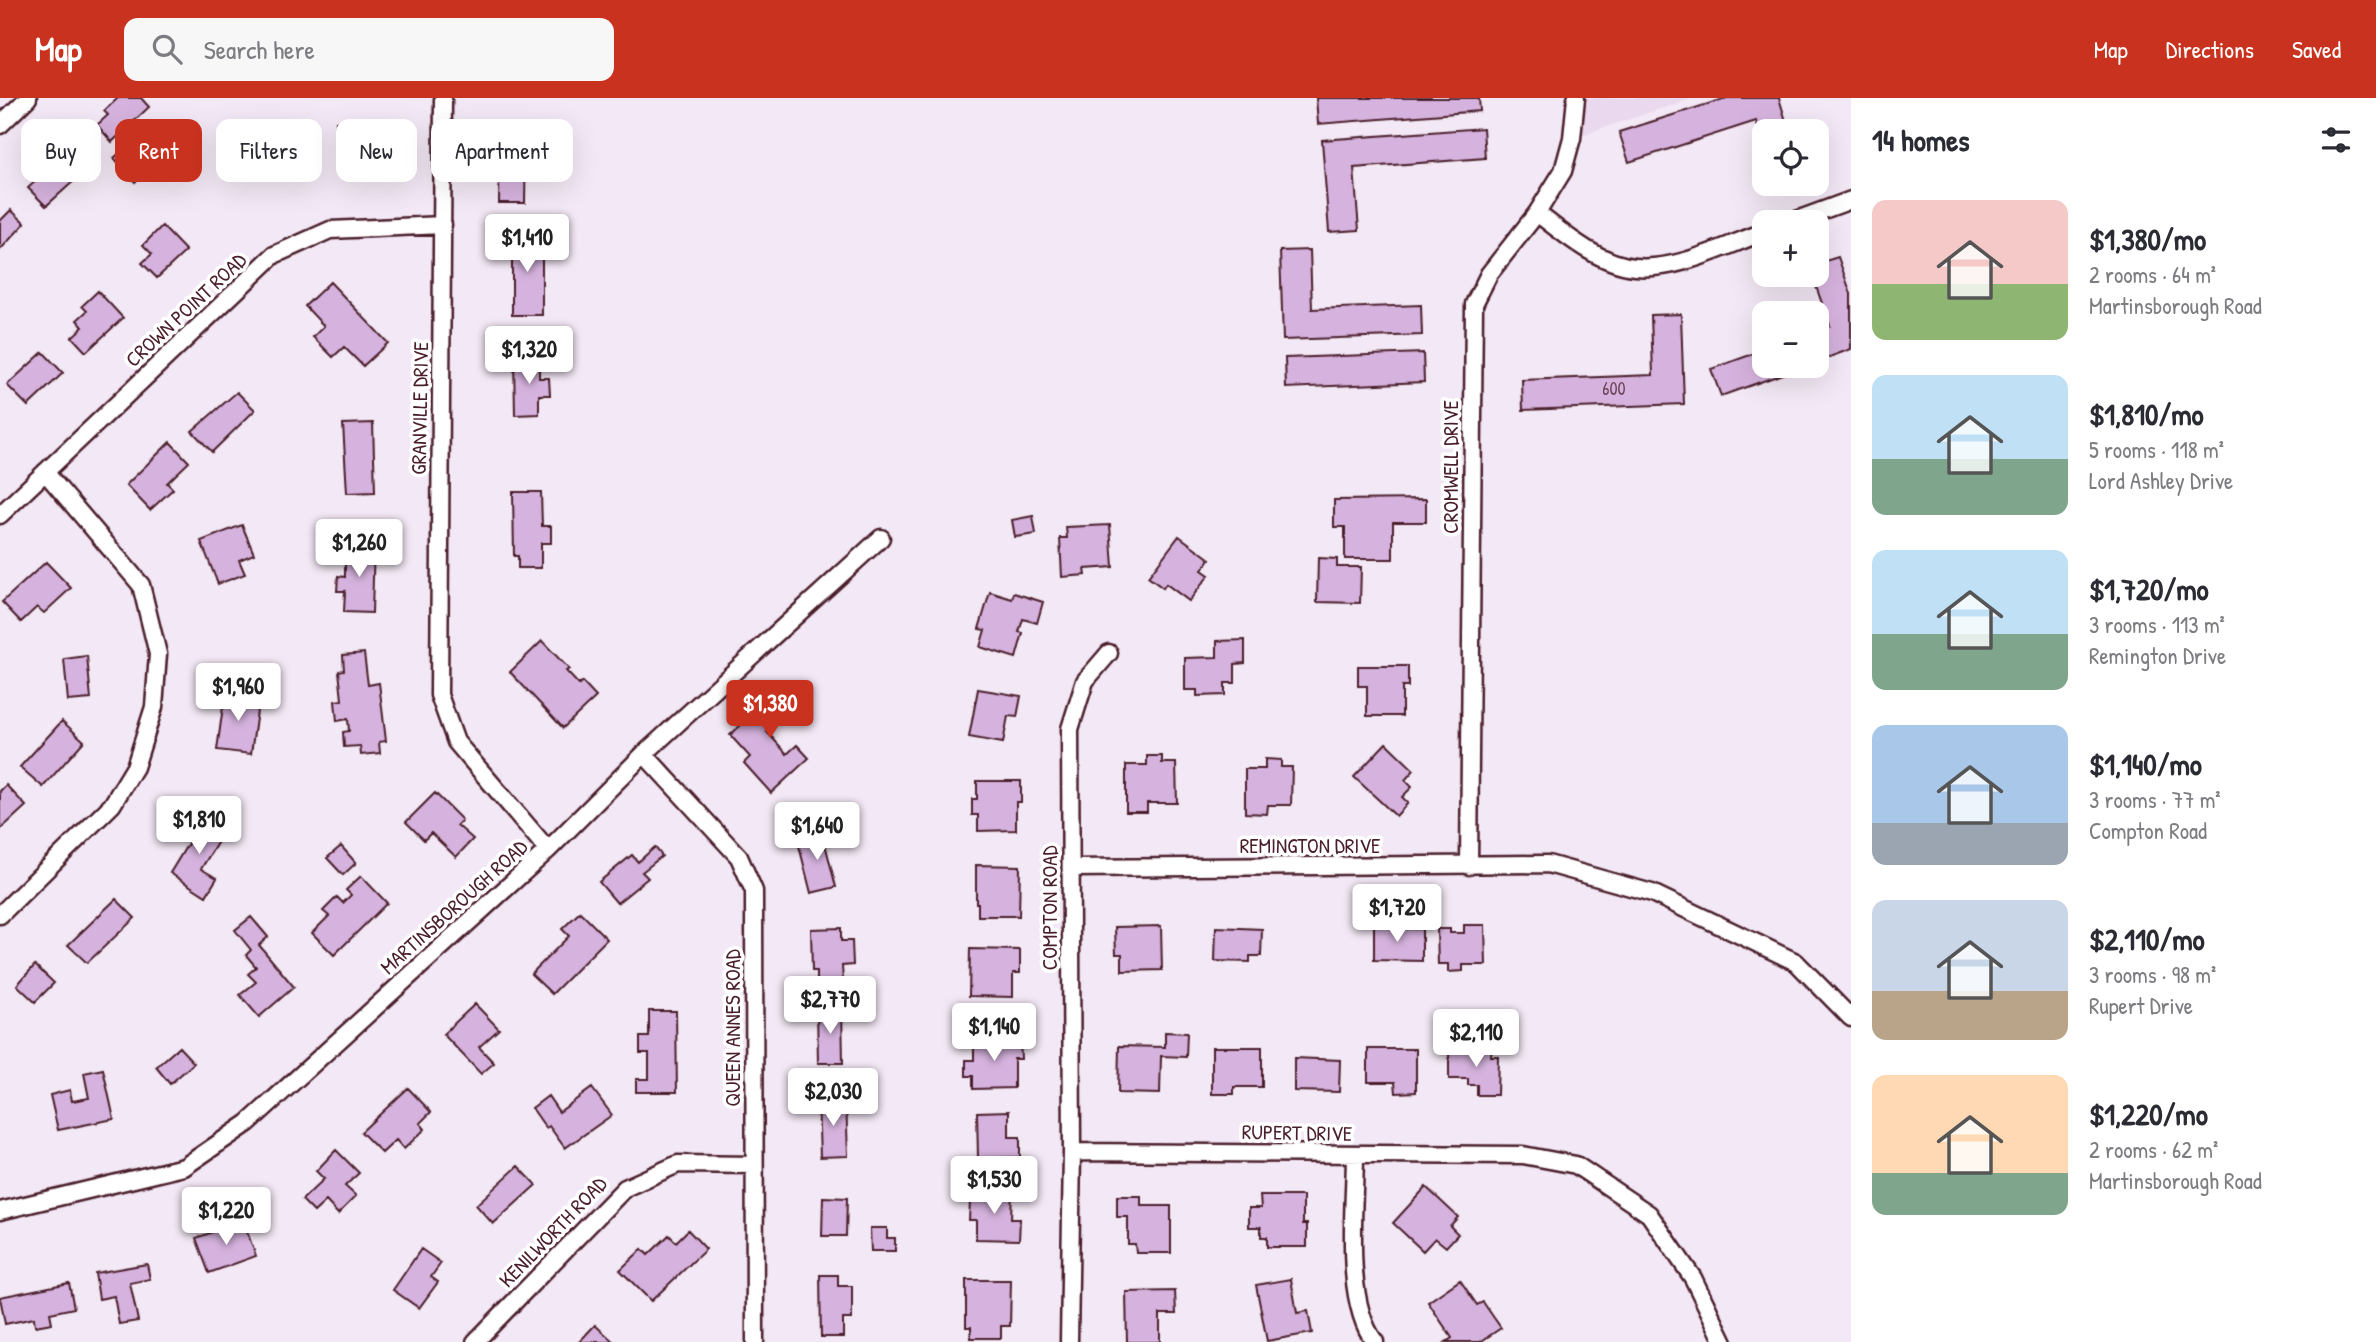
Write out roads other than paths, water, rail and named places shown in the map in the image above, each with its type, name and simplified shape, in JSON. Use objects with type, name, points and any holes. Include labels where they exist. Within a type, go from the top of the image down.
[{"type":"street","points":[[0,125],[29,98]]},
{"type":"street","name":"GRANVILLE DRIVE","points":[[443,98],[439,695],[456,742],[548,850]]},
{"type":"street","name":"CROMWELL DRIVE","points":[[1469,866],[1474,304],[1489,274],[1537,213],[1563,171],[1572,138],[1576,98]]},
{"type":"street","points":[[1824,210],[1851,200]]},
{"type":"street","points":[[1537,213],[1598,256],[1634,267],[1678,263],[1752,236]]},
{"type":"street","name":"CROWN POINT ROAD","points":[[0,515],[274,255],[330,230],[443,225]]},
{"type":"street","points":[[0,915],[112,805],[135,767],[154,707],[158,654],[141,585],[45,472]]},
{"type":"street","name":"MARTINSBOROUGH ROAD","points":[[0,1211],[184,1167],[248,1123],[548,850],[644,754],[881,538]]},
{"type":"street","name":"COMPTON ROAD","points":[[1069,1342],[1072,1152],[1070,729],[1085,681],[1110,653]]},
{"type":"street","name":"QUEEN ANNES ROAD","points":[[644,754],[739,858],[754,891],[755,1342]]},
{"type":"street","name":"REMINGTON DRIVE","points":[[1071,868],[1548,864],[1652,893],[1796,962],[1851,1018]]},
{"type":"street","name":"RUPERT DRIVE","points":[[1072,1152],[1523,1155],[1576,1165],[1649,1214],[1693,1278],[1724,1342]]},
{"type":"street","points":[[1355,1154],[1354,1285],[1368,1333],[1375,1342]]},
{"type":"street","name":"KENILWORTH ROAD","points":[[475,1342],[625,1188],[678,1164],[754,1165]]}]
